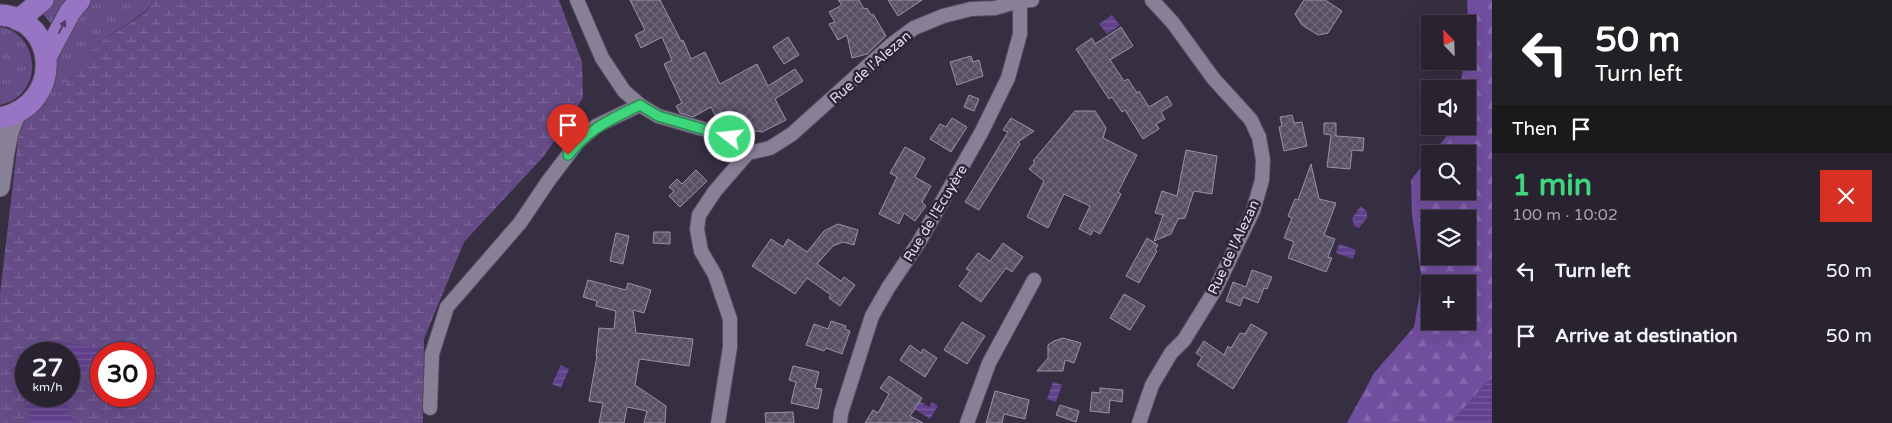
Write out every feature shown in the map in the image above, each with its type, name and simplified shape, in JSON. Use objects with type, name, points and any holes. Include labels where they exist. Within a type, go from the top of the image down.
[{"type":"main road","points":[[9,17],[44,0]]},
{"type":"main road","points":[[46,57],[70,12],[80,0]]},
{"type":"main road","points":[[0,187],[9,132],[8,116],[31,104],[41,90],[46,74],[46,57],[41,42],[31,29],[9,17]]},
{"type":"street","points":[[578,0],[602,58],[624,91],[640,105],[658,116],[730,137],[748,153],[715,191],[699,215],[697,229],[701,251],[715,275],[730,320],[730,347],[718,423]]},
{"type":"street","name":"Rue de l'Alezan","points":[[748,153],[770,148],[792,134],[891,45],[914,28],[943,16],[971,9],[995,8],[1020,1],[1032,0]]},
{"type":"street","name":"Rue de l'Alezan","points":[[1139,423],[1152,385],[1171,353],[1184,340],[1215,290],[1253,211],[1262,180],[1263,160],[1259,137],[1250,120],[1213,78],[1173,23],[1152,0]]},
{"type":"street","name":"Rue de l'Ecuyère","points":[[840,423],[841,413],[872,316],[888,288],[919,242],[981,133],[1008,78],[1020,34],[1020,1]]},
{"type":"street","points":[[430,408],[432,354],[447,307],[520,223],[578,142],[596,126],[640,105]]},
{"type":"street","points":[[967,423],[989,362],[1034,280]]},
{"type":"green space","points":[[51,0],[71,0],[53,26],[39,9]]},
{"type":"green space","points":[[88,0],[154,0],[145,12],[97,44],[56,97],[36,111],[45,99],[54,54]]},
{"type":"green space","points":[[154,0],[559,0],[582,62],[583,98],[544,156],[464,242],[424,339],[423,423],[76,423],[67,410],[68,407],[80,407],[80,374],[90,362],[90,407],[155,407],[155,342],[90,342],[90,346],[80,345],[80,342],[50,341],[15,342],[15,367],[12,369],[15,377],[15,407],[27,407],[31,417],[27,423],[0,423],[0,294],[20,123],[56,97],[97,44],[145,13]]},
{"type":"green space","points":[[1467,0],[1492,0],[1492,379],[1486,383],[1451,423],[1347,423],[1374,373],[1414,327],[1421,287],[1421,330],[1476,330],[1476,275],[1421,275],[1412,215],[1411,180],[1421,167],[1421,200],[1476,200],[1476,145],[1439,145],[1447,135],[1476,135],[1476,80],[1461,80],[1463,70],[1476,70],[1476,15],[1468,15]]},
{"type":"green space","points":[[0,27],[11,30],[26,44],[32,65],[28,85],[21,94],[11,101],[0,105]]},
{"type":"shaded area","points":[[1112,15],[1120,25],[1107,34],[1099,24]]},
{"type":"shaded area","points":[[1361,206],[1367,212],[1367,218],[1359,228],[1354,226],[1352,218]]},
{"type":"shaded area","points":[[1339,244],[1356,250],[1353,259],[1336,253]]},
{"type":"shaded area","points":[[80,345],[90,346],[90,362],[80,375]]},
{"type":"shaded area","points":[[561,365],[569,369],[561,388],[552,384]]},
{"type":"shaded area","points":[[1492,379],[1492,423],[1451,423],[1486,383]]},
{"type":"shaded area","points":[[1053,382],[1062,385],[1056,402],[1047,399]]},
{"type":"shaded area","points":[[918,400],[929,407],[932,402],[938,406],[930,419],[913,408]]},
{"type":"shaded area","points":[[27,407],[68,407],[67,410],[76,423],[27,423],[31,417]]},
{"type":"building","points":[[630,0],[660,0],[681,41],[683,40],[691,59],[705,52],[720,84],[757,64],[768,86],[795,69],[803,81],[775,99],[786,120],[762,132],[749,130],[746,124],[741,127],[737,120],[725,126],[720,125],[711,107],[693,117],[680,113],[676,106],[682,103],[664,64],[672,60],[662,37],[641,48],[635,35],[645,30]]},
{"type":"building","points":[[838,0],[859,0],[864,9],[867,8],[871,15],[873,14],[886,36],[867,54],[852,58],[847,35],[838,40],[829,24],[835,22],[829,12],[842,5]]},
{"type":"building","points":[[888,0],[922,0],[898,16]]},
{"type":"building","points":[[1304,0],[1325,0],[1342,11],[1328,33],[1318,35],[1302,25],[1295,14]]},
{"type":"building","points":[[1121,27],[1133,46],[1110,60],[1124,81],[1128,79],[1137,93],[1139,91],[1149,107],[1167,96],[1172,105],[1161,112],[1165,119],[1156,124],[1159,129],[1143,139],[1125,110],[1122,112],[1112,97],[1109,99],[1076,49],[1092,38],[1095,44]]},
{"type":"building","points":[[788,37],[799,55],[784,64],[773,47]]},
{"type":"building","points":[[971,56],[973,62],[979,60],[983,76],[957,85],[950,62]]},
{"type":"building","points":[[969,95],[979,99],[974,111],[964,107]]},
{"type":"building","points":[[1075,111],[1095,111],[1106,128],[1103,138],[1137,155],[1118,192],[1121,194],[1100,234],[1093,230],[1091,235],[1079,229],[1090,206],[1064,194],[1048,228],[1027,217],[1044,181],[1029,169],[1035,162],[1033,161]]},
{"type":"building","points":[[1292,115],[1294,123],[1302,122],[1307,146],[1284,151],[1279,127],[1282,126],[1280,117]]},
{"type":"building","points":[[952,118],[967,127],[951,152],[930,139],[940,124],[946,127]]},
{"type":"building","points":[[1011,118],[1034,131],[1018,142],[1020,144],[979,210],[965,202],[1008,132],[1003,130]]},
{"type":"building","points":[[1324,123],[1336,123],[1336,136],[1364,138],[1363,151],[1352,150],[1350,169],[1327,167],[1331,135],[1324,134]]},
{"type":"building","points":[[905,147],[925,158],[915,177],[931,186],[922,202],[926,206],[915,221],[904,213],[899,224],[879,214],[897,177],[890,173]]},
{"type":"building","points":[[1186,150],[1217,156],[1212,194],[1194,191],[1185,218],[1178,219],[1171,234],[1154,241],[1163,215],[1155,213],[1162,191],[1177,196]]},
{"type":"building","points":[[1311,164],[1319,199],[1336,203],[1324,235],[1335,239],[1328,257],[1332,258],[1326,272],[1288,258],[1294,242],[1284,238],[1292,218],[1288,216],[1295,199],[1298,200]]},
{"type":"building","points":[[696,170],[707,181],[680,207],[669,196],[674,191],[669,187],[677,179],[682,184]]},
{"type":"building","points":[[838,224],[858,230],[854,245],[843,242],[833,246],[817,264],[841,281],[844,277],[855,285],[840,306],[829,298],[831,295],[807,278],[795,294],[752,266],[771,239],[783,247],[788,239],[807,252],[824,231]]},
{"type":"building","points":[[654,232],[670,232],[670,244],[653,243]]},
{"type":"building","points":[[616,233],[629,236],[623,264],[610,261]]},
{"type":"building","points":[[1147,238],[1158,245],[1155,250],[1157,251],[1139,283],[1126,276]]},
{"type":"building","points":[[1003,243],[1023,257],[1012,272],[1006,268],[981,302],[959,286],[970,271],[966,269],[978,253],[990,261]]},
{"type":"building","points":[[1252,270],[1272,277],[1267,289],[1264,288],[1258,303],[1243,297],[1240,306],[1226,301],[1233,282],[1246,287]]},
{"type":"building","points":[[588,280],[626,290],[628,283],[651,290],[644,313],[633,310],[636,333],[693,339],[689,366],[640,359],[639,361],[635,385],[666,406],[665,423],[644,423],[647,411],[627,407],[624,423],[599,423],[603,403],[589,401],[597,356],[599,328],[614,329],[616,311],[596,306],[597,301],[583,297]]},
{"type":"building","points":[[1124,294],[1145,306],[1130,330],[1110,318]]},
{"type":"building","points":[[831,321],[846,326],[845,329],[850,331],[842,354],[826,348],[824,351],[806,345],[814,324],[828,329]]},
{"type":"building","points":[[962,322],[985,336],[967,364],[944,350]]},
{"type":"building","points":[[1251,324],[1267,333],[1233,389],[1197,365],[1202,357],[1196,353],[1204,341],[1224,355],[1228,346],[1231,348],[1240,333],[1245,334]]},
{"type":"building","points":[[1063,338],[1081,343],[1074,363],[1065,360],[1063,371],[1037,371],[1048,358],[1048,345]]},
{"type":"building","points":[[910,345],[921,353],[923,349],[937,358],[925,377],[900,360]]},
{"type":"building","points":[[793,366],[819,372],[815,388],[822,389],[818,409],[791,403],[796,382],[789,380]]},
{"type":"building","points":[[889,376],[922,398],[910,416],[923,423],[865,423],[873,410],[878,413],[889,394],[880,388]]},
{"type":"building","points":[[1100,388],[1123,390],[1122,402],[1110,400],[1109,413],[1090,411],[1092,392],[1100,393]]},
{"type":"building","points":[[995,391],[1029,400],[1025,419],[1004,414],[1002,423],[986,423]]},
{"type":"building","points":[[1060,405],[1079,411],[1076,422],[1056,415]]},
{"type":"building","points":[[793,412],[794,423],[766,423],[765,413]]},
{"type":"route","points":[[568,155],[578,142],[596,126],[640,105],[658,116],[730,137]]}]
